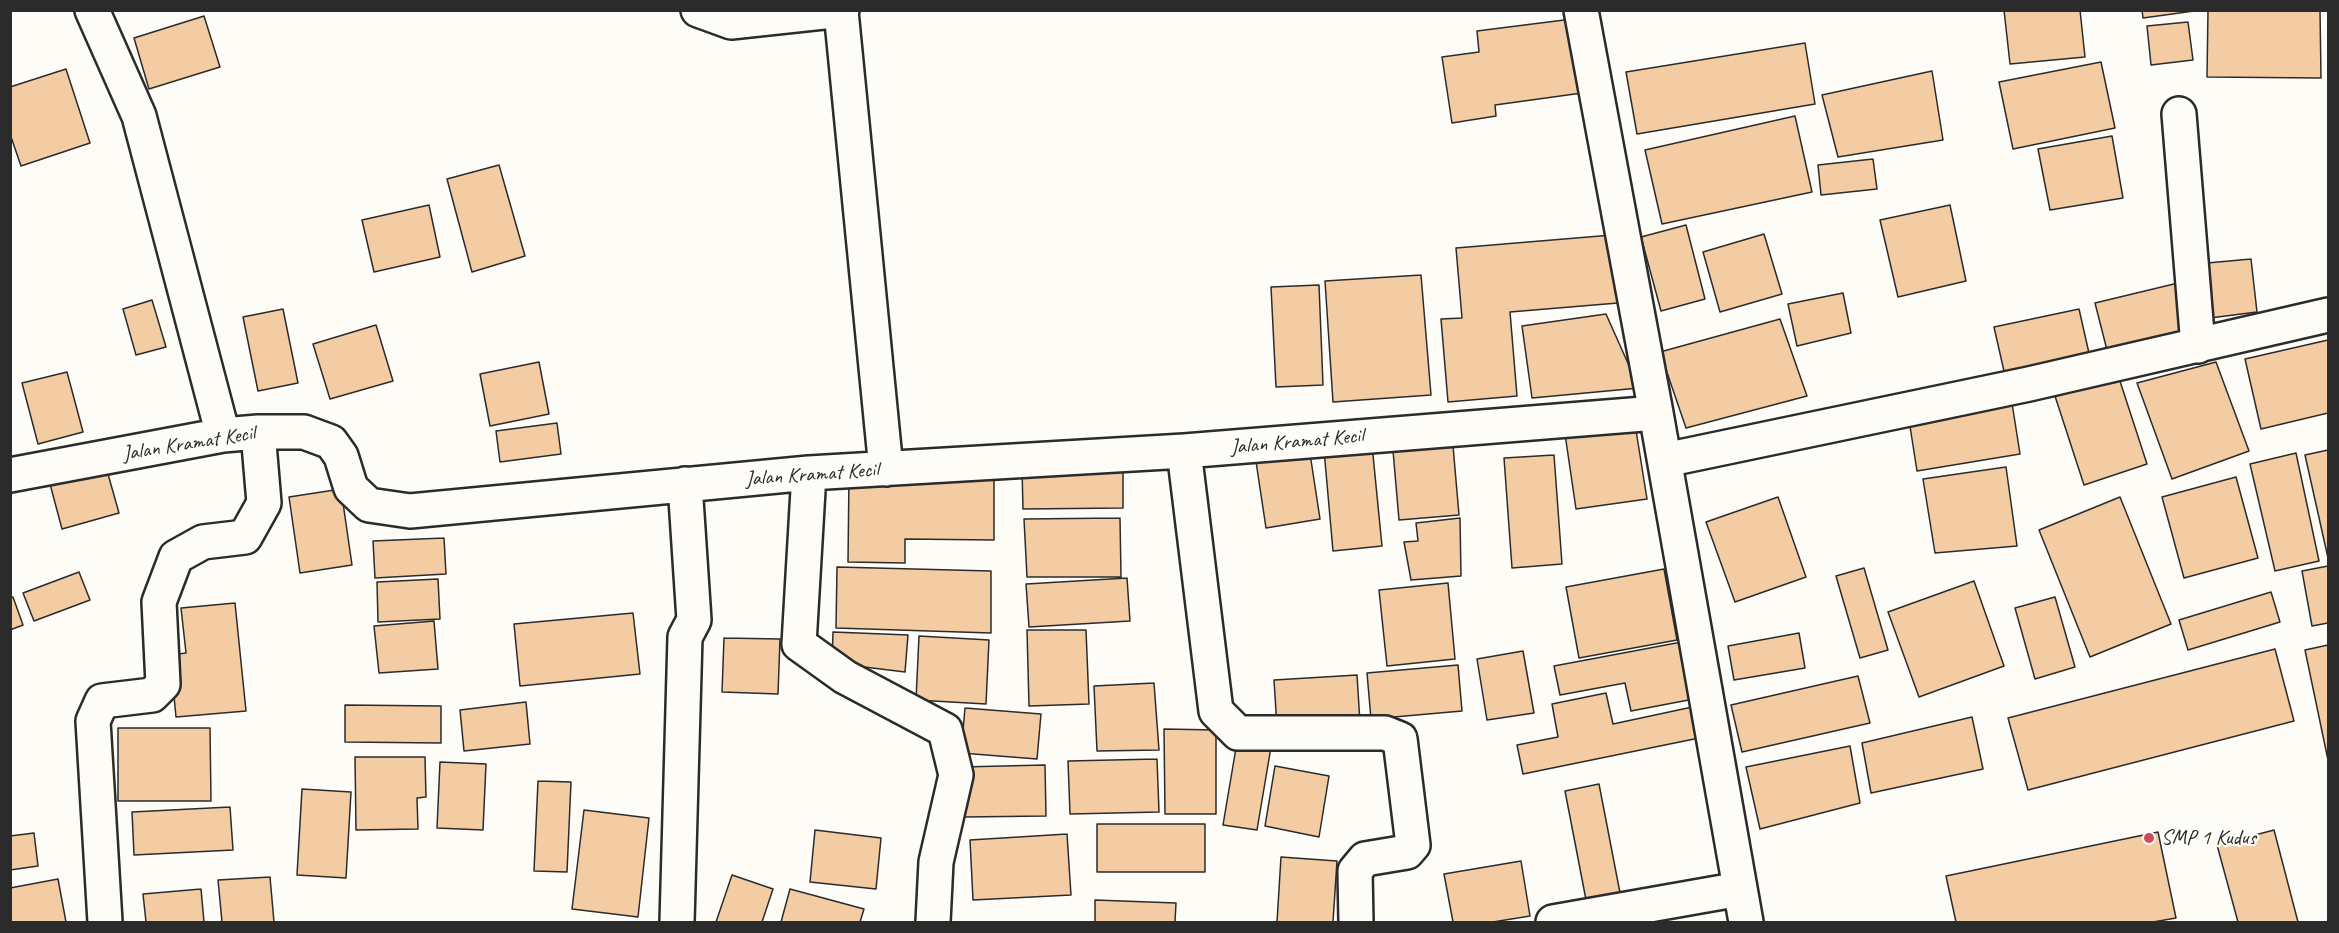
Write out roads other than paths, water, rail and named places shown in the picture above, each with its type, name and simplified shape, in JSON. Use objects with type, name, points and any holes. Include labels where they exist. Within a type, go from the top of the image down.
[{"type":"street","points":[[92,10],[139,116],[223,435]]},
{"type":"street","points":[[698,10],[731,22],[841,11],[886,469]]},
{"type":"street","points":[[1581,10],[1665,460],[1746,922]]},
{"type":"street","points":[[2179,114],[2198,346]]},
{"type":"street","points":[[1665,460],[2198,346],[2328,315]]},
{"type":"street","name":"Jalan Kramat Kecil","points":[[10,475],[223,435],[304,432],[331,442],[341,456],[351,488],[369,505],[410,511],[809,473],[1184,451],[1656,413]]},
{"type":"street","points":[[105,922],[93,721],[102,701],[152,695],[163,684],[159,602],[176,557],[202,542],[245,537],[264,503],[258,432]]},
{"type":"street","points":[[1184,451],[1216,711],[1238,733],[1385,733],[1400,739],[1413,845],[1407,852],[1365,859],[1355,871],[1356,922]]},
{"type":"street","points":[[809,473],[800,644],[845,677],[945,729],[956,775],[936,862],[933,922]]},
{"type":"street","points":[[677,922],[685,637],[694,620],[686,484]]},
{"type":"street","points":[[1553,922],[1740,889]]},
{"type":"place","name":"SMP 1 Kudus","points":[[2149,838]]}]
